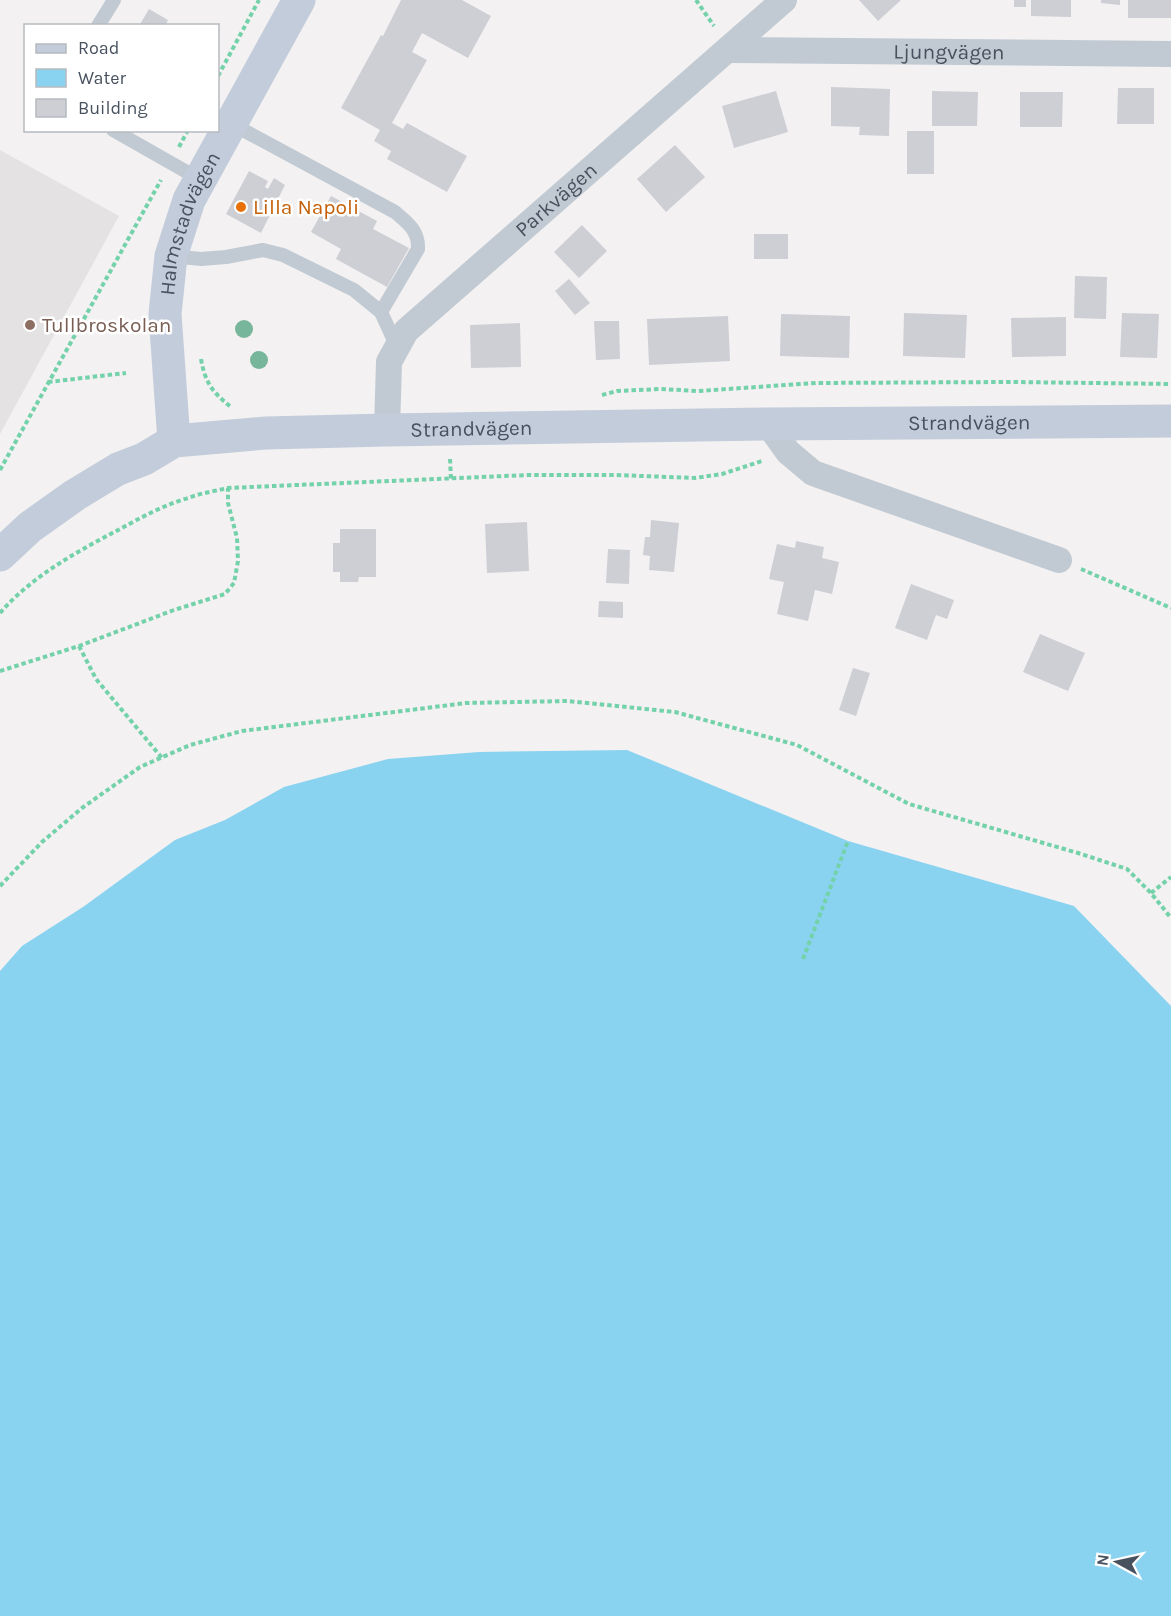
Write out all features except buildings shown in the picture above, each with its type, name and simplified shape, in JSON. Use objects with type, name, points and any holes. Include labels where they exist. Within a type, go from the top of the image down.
[{"type":"street","name":"Halmstadvägen","points":[[174,441],[165,314],[171,256],[185,210],[299,0]]},
{"type":"street","name":"Parkvägen","points":[[387,430],[389,362],[406,331],[784,0]]},
{"type":"street","name":"Ljungvägen","points":[[729,50],[1171,54]]},
{"type":"street","name":"Strandvägen","points":[[174,441],[266,434],[387,430],[1171,421]]},
{"type":"street","points":[[768,424],[788,452],[813,473],[1059,560]]},
{"type":"street","points":[[0,555],[30,527],[75,495],[118,469],[144,459],[174,441]]},
{"type":"lane","points":[[99,24],[114,0]]},
{"type":"lane","points":[[232,124],[395,212],[413,227],[418,240],[418,249],[381,312]]},
{"type":"lane","points":[[117,132],[201,180]]},
{"type":"lane","points":[[171,256],[201,259],[262,250],[283,255],[354,290],[381,312],[397,347]]},
{"type":"path","points":[[219,74],[259,0]]},
{"type":"path","points":[[0,470],[187,132]]},
{"type":"path","points":[[199,351],[201,362]]},
{"type":"path","points":[[47,382],[126,373]]},
{"type":"path","points":[[698,391],[816,383],[1171,384]]},
{"type":"path","points":[[0,613],[48,571],[81,550],[157,510],[188,497],[228,488],[528,476],[616,475],[695,478],[722,474],[788,452]]},
{"type":"path","points":[[0,671],[79,646],[174,610],[225,594],[234,583],[238,561],[237,538],[228,504],[228,488]]},
{"type":"path","points":[[1059,560],[1171,608]]},
{"type":"path","points":[[79,646],[96,679],[162,758]]},
{"type":"path","points":[[0,886],[42,842],[82,808],[140,766],[190,745],[242,731],[466,703],[567,702],[675,712],[797,745],[909,804],[1127,869],[1151,893],[1171,918]]},
{"type":"path","points":[[803,960],[848,841]]},
{"type":"path","points":[[1151,893],[1171,877]]},
{"type":"shaded area","name":"Tullbroskolan","points":[[0,150],[119,216],[0,434]]},
{"type":"water","points":[[627,750],[848,841],[1074,906],[1171,1006],[1171,1616],[0,1616],[0,971],[22,946],[83,907],[175,840],[225,820],[284,787],[388,759],[479,752]]},
{"type":"place","name":"Lilla Napoli","points":[[241,207]]},
{"type":"place","name":"Tullbroskolan","points":[[30,325]]}]
